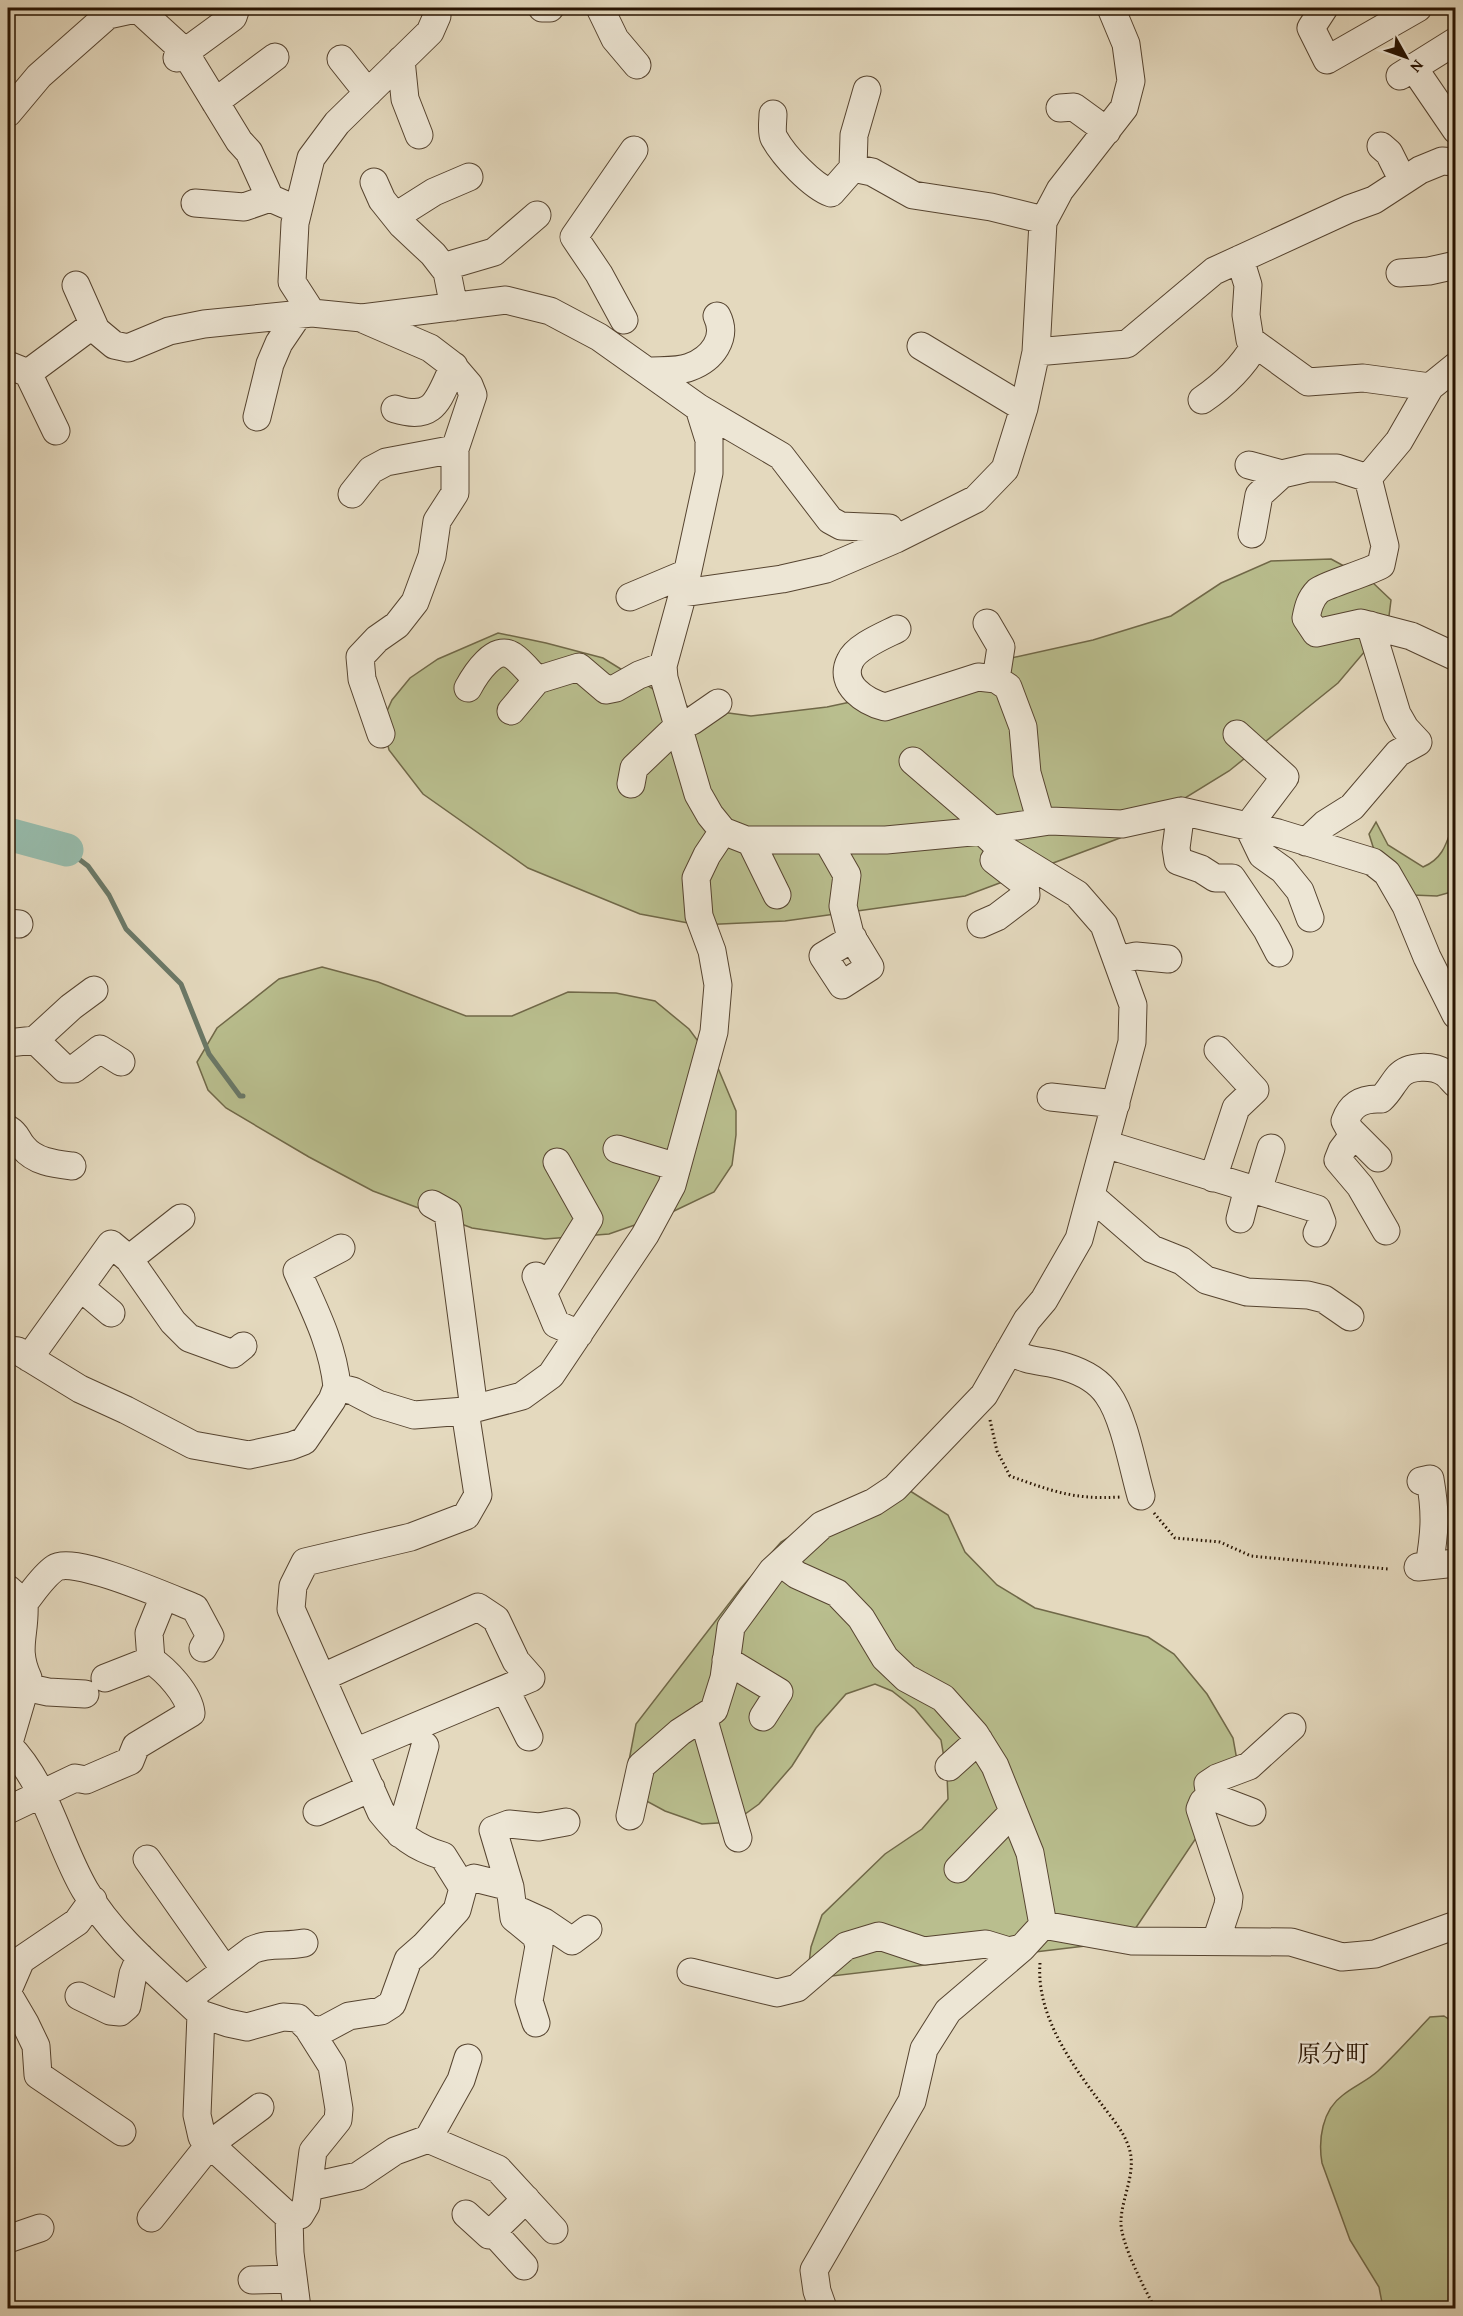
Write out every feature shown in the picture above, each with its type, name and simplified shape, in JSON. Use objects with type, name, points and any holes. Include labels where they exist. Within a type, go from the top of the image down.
[{"type":"street","points":[[8,113],[39,76],[108,15],[139,8],[181,55],[215,102],[239,141],[249,152],[270,198],[298,210]]},
{"type":"street","points":[[181,55],[233,17],[236,8]]},
{"type":"street","points":[[542,8],[550,8]]},
{"type":"street","points":[[600,8],[615,39],[637,65]]},
{"type":"street","points":[[630,597],[685,583],[782,579],[826,569],[896,539],[976,499],[1005,469],[1024,408],[1036,352],[1044,220],[1060,190],[1124,108],[1131,81],[1126,44],[1111,8]]},
{"type":"street","points":[[1324,8],[1311,28],[1327,60],[1418,8]]},
{"type":"street","points":[[309,318],[292,282],[295,224],[312,158],[337,123],[430,32],[439,10]]},
{"type":"street","points":[[1455,41],[1406,72],[1455,130]]},
{"type":"street","points":[[215,102],[275,57]]},
{"type":"street","points":[[341,59],[368,93]]},
{"type":"street","points":[[401,60],[405,99],[418,135]]},
{"type":"street","points":[[768,124],[773,136],[800,170],[814,195],[831,193],[853,168],[854,135],[867,90]]},
{"type":"street","points":[[1060,108],[1074,107],[1107,130]]},
{"type":"street","points":[[1381,146],[1389,153],[1403,181]]},
{"type":"street","points":[[617,350],[626,315],[574,237],[620,186],[634,150]]},
{"type":"street","points":[[1036,352],[1126,344],[1214,271],[1348,209],[1374,200],[1420,170],[1442,161],[1455,162]]},
{"type":"street","points":[[853,168],[872,172],[913,195],[991,207],[1044,220]]},
{"type":"street","points":[[396,216],[434,192],[469,177]]},
{"type":"street","points":[[374,182],[382,200],[447,272],[454,307]]},
{"type":"street","points":[[195,203],[244,207],[270,198]]},
{"type":"street","points":[[443,267],[494,252],[537,215]]},
{"type":"street","points":[[1240,259],[1248,285],[1245,315],[1250,340],[1308,382],[1362,378],[1431,387]]},
{"type":"street","points":[[1400,273],[1429,271],[1455,265]]},
{"type":"street","points":[[76,285],[96,330],[114,345],[128,348],[169,331],[204,324],[309,318],[362,318],[506,300],[550,311],[599,337],[699,408],[781,456],[830,520],[841,526],[889,528],[896,539]]},
{"type":"street","points":[[647,371],[689,368],[707,358],[718,345],[721,335],[722,325],[717,316]]},
{"type":"street","points":[[257,417],[270,363],[279,343],[309,318]]},
{"type":"street","points":[[362,318],[430,348],[454,366],[469,385],[473,395],[456,449],[455,493],[437,521],[432,556],[415,602],[397,625],[377,639],[360,657],[362,679],[381,734]]},
{"type":"street","points":[[56,431],[18,369],[86,330],[96,330]]},
{"type":"street","points":[[1215,399],[1223,386],[1247,360],[1255,345]]},
{"type":"street","points":[[921,346],[1024,408]]},
{"type":"street","points":[[395,409],[412,415],[431,408],[436,404],[454,366]]},
{"type":"street","points":[[1368,478],[1399,441],[1431,387],[1455,366]]},
{"type":"street","points":[[699,408],[709,440],[709,473],[685,583],[663,666],[664,678],[698,794],[710,815],[723,831],[750,840],[886,840],[989,833],[1041,822],[1122,824],[1180,811],[1248,826],[1373,862],[1387,873],[1406,906],[1414,953],[1455,1015]]},
{"type":"street","points":[[352,494],[371,470],[386,462],[456,449]]},
{"type":"street","points":[[1250,465],[1282,474],[1308,468],[1337,468],[1368,478]]},
{"type":"street","points":[[1252,534],[1259,495],[1282,474]]},
{"type":"street","points":[[1368,478],[1385,546],[1380,565],[1366,573],[1319,590],[1309,604],[1306,618],[1316,633],[1361,623],[1411,636],[1455,657]]},
{"type":"street","points":[[987,623],[1001,647],[996,679]]},
{"type":"street","points":[[1306,842],[1325,824],[1352,807],[1398,753],[1418,742],[1396,714],[1370,625]]},
{"type":"street","points":[[897,629],[872,641],[850,659],[847,675],[854,689],[870,703],[885,707],[978,677],[996,679],[1008,687],[1023,726],[1027,773],[1041,822]]},
{"type":"street","points":[[468,688],[482,667],[501,653],[512,655],[537,680]]},
{"type":"street","points":[[511,711],[537,680],[579,668],[606,690],[616,688],[639,675],[663,666]]},
{"type":"street","points":[[631,784],[634,768],[679,725],[692,721],[718,703]]},
{"type":"street","points":[[1237,734],[1285,777],[1248,826]]},
{"type":"street","points":[[630,1816],[641,1766],[680,1732],[714,1710],[723,1678],[731,1627],[772,1571],[822,1525],[874,1502],[895,1488],[984,1395],[1027,1320],[1044,1300],[1079,1239],[1116,1104],[1132,1042],[1133,1005],[1104,925],[1077,894],[989,833],[913,761]]},
{"type":"street","points":[[1180,811],[1176,848],[1178,861],[1201,868],[1215,878],[1232,878],[1267,930],[1279,953]]},
{"type":"street","points":[[1248,826],[1262,855],[1283,870],[1300,891],[1310,918]]},
{"type":"street","points":[[337,1387],[353,1391],[378,1404],[414,1416],[470,1410],[522,1396],[551,1375],[645,1235],[672,1185],[714,1032],[718,985],[712,951],[699,916],[696,878],[707,855],[723,831]]},
{"type":"street","points":[[981,924],[1006,911],[1026,894],[1025,884],[990,857],[989,833]]},
{"type":"street","points":[[750,840],[777,895]]},
{"type":"street","points":[[827,840],[847,875],[843,906],[853,938]]},
{"type":"street","points":[[1117,960],[1136,956],[1168,959]]},
{"type":"street","points":[[8,1042],[35,1040],[71,1007],[94,990]]},
{"type":"street","points":[[35,1040],[65,1069],[74,1069],[100,1049],[121,1062]]},
{"type":"street","points":[[1213,1178],[1236,1108],[1256,1090],[1218,1050]]},
{"type":"street","points":[[1378,1158],[1354,1134],[1345,1121],[1348,1111],[1368,1098],[1381,1099],[1389,1092],[1400,1074],[1413,1068],[1430,1068],[1443,1072],[1455,1084]]},
{"type":"street","points":[[1051,1097],[1116,1104]]},
{"type":"street","points":[[8,1129],[16,1134],[23,1148],[43,1162],[72,1166]]},
{"type":"street","points":[[1354,1134],[1342,1150],[1338,1160],[1360,1186],[1386,1231]]},
{"type":"street","points":[[1105,1144],[1317,1209],[1322,1222],[1317,1233]]},
{"type":"street","points":[[1240,1219],[1271,1148]]},
{"type":"street","points":[[617,1149],[677,1167]]},
{"type":"street","points":[[557,1162],[589,1219],[539,1282],[556,1324],[579,1334]]},
{"type":"street","points":[[1091,1196],[1152,1249],[1182,1261],[1206,1280],[1247,1292],[1308,1295],[1323,1299],[1350,1317]]},
{"type":"street","points":[[308,2028],[321,2031],[349,2016],[381,2011],[392,2004],[408,1960],[457,1910],[463,1888],[443,1856],[421,1849],[400,1834],[381,1812],[291,1609],[293,1586],[305,1562],[411,1537],[465,1516],[478,1495],[448,1214],[432,1204]]},
{"type":"street","points":[[129,1259],[181,1218]]},
{"type":"street","points":[[243,1346],[233,1354],[189,1338],[173,1322],[129,1259],[111,1244],[80,1287],[18,1354],[80,1389],[193,1445],[249,1455],[291,1446],[304,1441],[332,1400],[337,1387],[335,1365],[327,1338],[297,1271],[341,1248]]},
{"type":"street","points":[[80,1287],[111,1313]]},
{"type":"street","points":[[1009,1351],[1022,1359],[1066,1367],[1093,1379],[1109,1395],[1119,1419],[1141,1496]]},
{"type":"street","points":[[1421,1481],[1430,1479],[1436,1510],[1435,1533],[1424,1566],[1455,1563]]},
{"type":"street","points":[[781,1563],[797,1575],[837,1593],[861,1617],[885,1658],[906,1678],[943,1698],[979,1740],[995,1766],[1030,1853],[1043,1925]]},
{"type":"street","points":[[203,1648],[210,1636],[195,1608],[117,1578],[69,1564],[55,1567],[16,1596],[25,1620],[20,1652],[22,1665],[28,1678],[8,1745],[19,1756],[40,1794],[85,1890],[120,1938],[194,2007],[228,2023],[247,2027],[283,2017],[298,2018],[308,2028],[332,2066],[339,2109],[338,2120],[313,2151],[306,2205],[300,2215],[289,2217]]},
{"type":"street","points":[[151,1660],[149,1633],[164,1596]]},
{"type":"street","points":[[323,1677],[478,1607],[496,1619],[516,1661],[531,1678],[355,1752]]},
{"type":"street","points":[[26,1687],[48,1692],[95,1686],[151,1660]]},
{"type":"street","points":[[8,1810],[75,1778],[86,1780],[130,1761],[136,1746],[191,1713],[190,1705],[166,1670],[151,1660]]},
{"type":"street","points":[[726,1660],[778,1692],[763,1717]]},
{"type":"street","points":[[506,1689],[530,1737]]},
{"type":"street","points":[[704,1717],[738,1838]]},
{"type":"street","points":[[1210,1796],[1208,1784],[1217,1778],[1249,1766],[1292,1726]]},
{"type":"street","points":[[949,1767],[979,1740]]},
{"type":"street","points":[[400,1834],[425,1746]]},
{"type":"street","points":[[318,1812],[371,1788]]},
{"type":"street","points":[[1210,1796],[1252,1812]]},
{"type":"street","points":[[1210,1796],[1203,1802],[1200,1809],[1229,1897],[1216,1941]]},
{"type":"street","points":[[958,1869],[1013,1812]]},
{"type":"street","points":[[536,2023],[529,2001],[539,1946],[536,1936],[514,1918],[493,1830],[509,1824],[539,1827],[566,1822]]},
{"type":"street","points":[[147,1859],[225,1970]]},
{"type":"street","points":[[461,1886],[474,1878],[511,1898],[572,1941],[588,1929]]},
{"type":"street","points":[[93,1900],[77,1922],[21,1960],[8,1992],[36,2046],[38,2075],[122,2132]]},
{"type":"street","points":[[1043,1925],[1132,1941],[1291,1942],[1342,1957],[1375,1954],[1455,1925]]},
{"type":"street","points":[[823,2308],[814,2270],[912,2101],[924,2049],[948,2011],[1022,1948],[1043,1925]]},
{"type":"street","points":[[691,1971],[777,1993],[797,1988],[846,1946],[879,1936],[924,1951],[986,1944],[1009,1951],[1022,1948]]},
{"type":"street","points":[[297,2308],[290,2253],[289,2217],[202,2137],[197,2115],[194,2007],[225,1970],[252,1950],[263,1945],[293,1946],[304,1943]]},
{"type":"street","points":[[79,1996],[110,2011],[120,2012],[127,2006],[133,1974],[141,1957]]},
{"type":"street","points":[[309,2187],[358,2176],[395,2151],[428,2139],[461,2080],[468,2058]]},
{"type":"street","points":[[151,2218],[210,2144],[260,2107]]},
{"type":"street","points":[[428,2139],[498,2169],[554,2230]]},
{"type":"street","points":[[466,2214],[489,2235],[526,2199]]},
{"type":"street","points":[[8,2239],[40,2228]]},
{"type":"street","points":[[492,2232],[524,2266]]},
{"type":"street","points":[[252,2280],[293,2279]]},
{"type":"path","points":[[984,1395],[997,1451],[1010,1476],[1060,1494],[1092,1499],[1141,1496],[1175,1538],[1220,1542],[1251,1556],[1388,1569]]},
{"type":"path","points":[[1043,1925],[1039,1979],[1045,2009],[1074,2068],[1122,2133],[1130,2149],[1131,2166],[1120,2223],[1137,2276],[1155,2308]]},
{"type":"green space","points":[[1331,559],[1370,580],[1391,600],[1388,624],[1338,683],[1229,771],[1120,838],[965,896],[785,921],[699,925],[640,914],[528,868],[423,794],[389,750],[382,722],[392,700],[410,678],[438,659],[498,633],[603,658],[658,692],[691,708],[751,716],[827,707],[902,691],[993,662],[1093,640],[1171,616],[1221,583],[1271,561]]},
{"type":"green space","points":[[1455,819],[1455,891],[1437,896],[1412,895],[1376,856],[1369,834],[1376,822],[1388,845],[1423,867],[1441,853]]},
{"type":"green space","points":[[322,967],[378,982],[466,1016],[512,1016],[568,992],[616,993],[655,1001],[689,1029],[718,1068],[736,1111],[732,1165],[714,1192],[672,1212],[609,1234],[545,1239],[472,1228],[373,1191],[309,1157],[226,1108],[208,1090],[197,1062],[217,1028],[279,979]]},
{"type":"green space","points":[[907,1489],[948,1515],[965,1552],[997,1585],[1035,1608],[1148,1637],[1174,1654],[1207,1694],[1233,1738],[1238,1766],[1229,1789],[1127,1941],[807,1979],[811,1947],[822,1915],[885,1854],[922,1829],[948,1799],[947,1775],[941,1740],[915,1709],[892,1691],[875,1684],[846,1694],[816,1728],[792,1766],[759,1804],[734,1822],[702,1824],[665,1811],[639,1797],[627,1771],[636,1724],[741,1588],[781,1542],[829,1512]]},
{"type":"green space","points":[[1444,2016],[1456,2024],[1455,2308],[1383,2308],[1379,2287],[1350,2240],[1322,2163],[1321,2135],[1326,2117],[1336,2101],[1378,2071],[1430,2017]]},
{"type":"waterway","points":[[8,834],[67,850]]},
{"type":"waterway","points":[[67,850],[88,866],[109,895],[126,929],[181,984],[209,1054],[240,1096],[243,1096]]},
{"type":"district","name":"原分町","points":[[1333,2054]]}]
